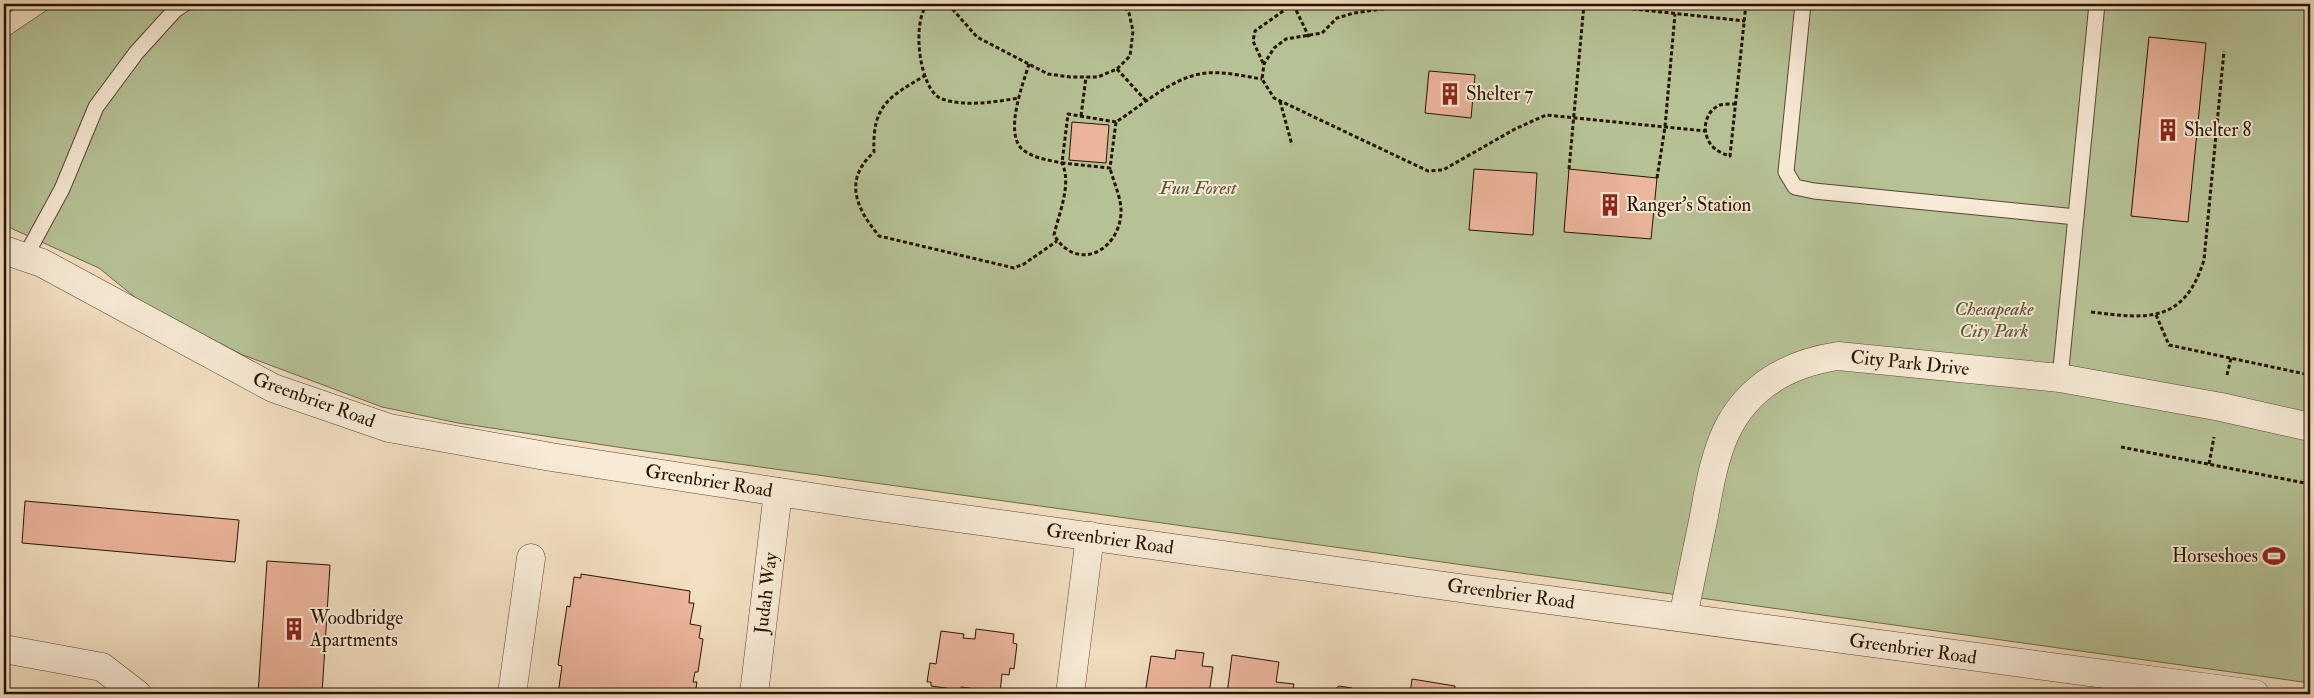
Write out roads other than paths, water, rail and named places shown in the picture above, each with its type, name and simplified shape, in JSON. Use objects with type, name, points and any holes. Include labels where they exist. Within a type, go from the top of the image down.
[{"type":"street","name":"Greenbrier Road","points":[[14,253],[42,263],[273,388],[389,428],[551,457],[778,492],[2255,694]]},
{"type":"street","name":"City Park Drive","points":[[1683,617],[1713,470],[1726,431],[1749,398],[1777,374],[1812,360],[1838,356],[2060,378],[2221,407],[2310,427]]},
{"type":"street","name":"Judah Way","points":[[754,694],[778,492]]},
{"type":"street","points":[[1070,694],[1090,536]]},
{"type":"street","points":[[512,694],[531,558]]},
{"type":"street","points":[[4,649],[102,667],[137,694]]},
{"type":"lane","points":[[14,253],[62,188],[96,107],[136,54],[175,10],[184,4]]},
{"type":"lane","points":[[1803,4],[1786,172],[1796,188],[2076,217]]},
{"type":"lane","points":[[2060,378],[2097,4]]},
{"type":"railway","points":[[4,13],[18,4]]},
{"type":"place","name":"Shelter 7","points":[[1450,94]]},
{"type":"place","name":"Shelter 8","points":[[2168,130]]},
{"type":"place","name":"Ranger's Station","points":[[1610,205]]},
{"type":"place","name":"Horseshoes","points":[[2274,556]]},
{"type":"place","name":"Woodbridge Apartments","points":[[294,629]]},
{"type":"park label","name":"Fun Forest","points":[[1198,188]]},
{"type":"park label","name":"Chesapeake City Park","points":[[1994,320]]}]
